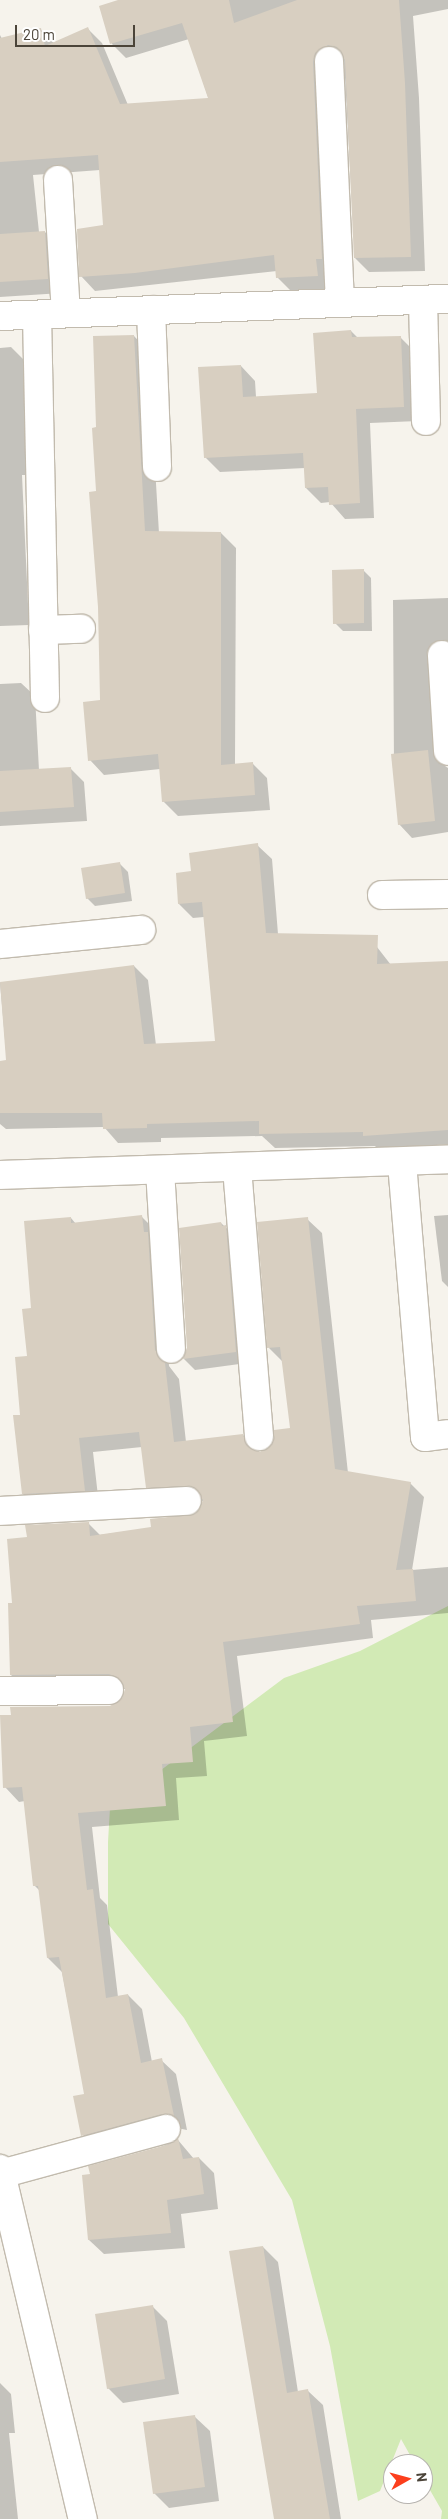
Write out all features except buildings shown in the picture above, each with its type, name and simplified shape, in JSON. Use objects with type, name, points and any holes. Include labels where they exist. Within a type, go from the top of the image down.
[{"type":"street","points":[[329,61],[340,302]]},
{"type":"street","points":[[58,180],[66,313]]},
{"type":"street","points":[[0,316],[435,299],[426,421]]},
{"type":"street","points":[[150,310],[157,467]]},
{"type":"street","points":[[37,315],[45,698]]},
{"type":"street","points":[[43,630],[81,629]]},
{"type":"street","points":[[442,655],[448,752]]},
{"type":"street","points":[[382,895],[448,894]]},
{"type":"street","points":[[0,944],[141,930]]},
{"type":"street","points":[[0,1176],[448,1160]]},
{"type":"street","points":[[402,1163],[425,1437],[448,1434]]},
{"type":"street","points":[[237,1168],[259,1436]]},
{"type":"street","points":[[160,1170],[171,1349]]},
{"type":"street","points":[[0,1511],[187,1501]]},
{"type":"street","points":[[0,1692],[109,1690]]},
{"type":"street","points":[[84,2519],[5,2207],[1,2172],[166,2129]]},
{"type":"green space","points":[[448,1606],[448,2519],[441,2519],[442,2511],[433,2495],[433,2454],[409,2454],[401,2439],[395,2454],[383,2454],[383,2484],[380,2491],[358,2501],[330,2346],[292,2200],[184,2018],[108,1924],[108,1842],[111,1791],[145,1782],[284,1678],[360,1651]]}]
